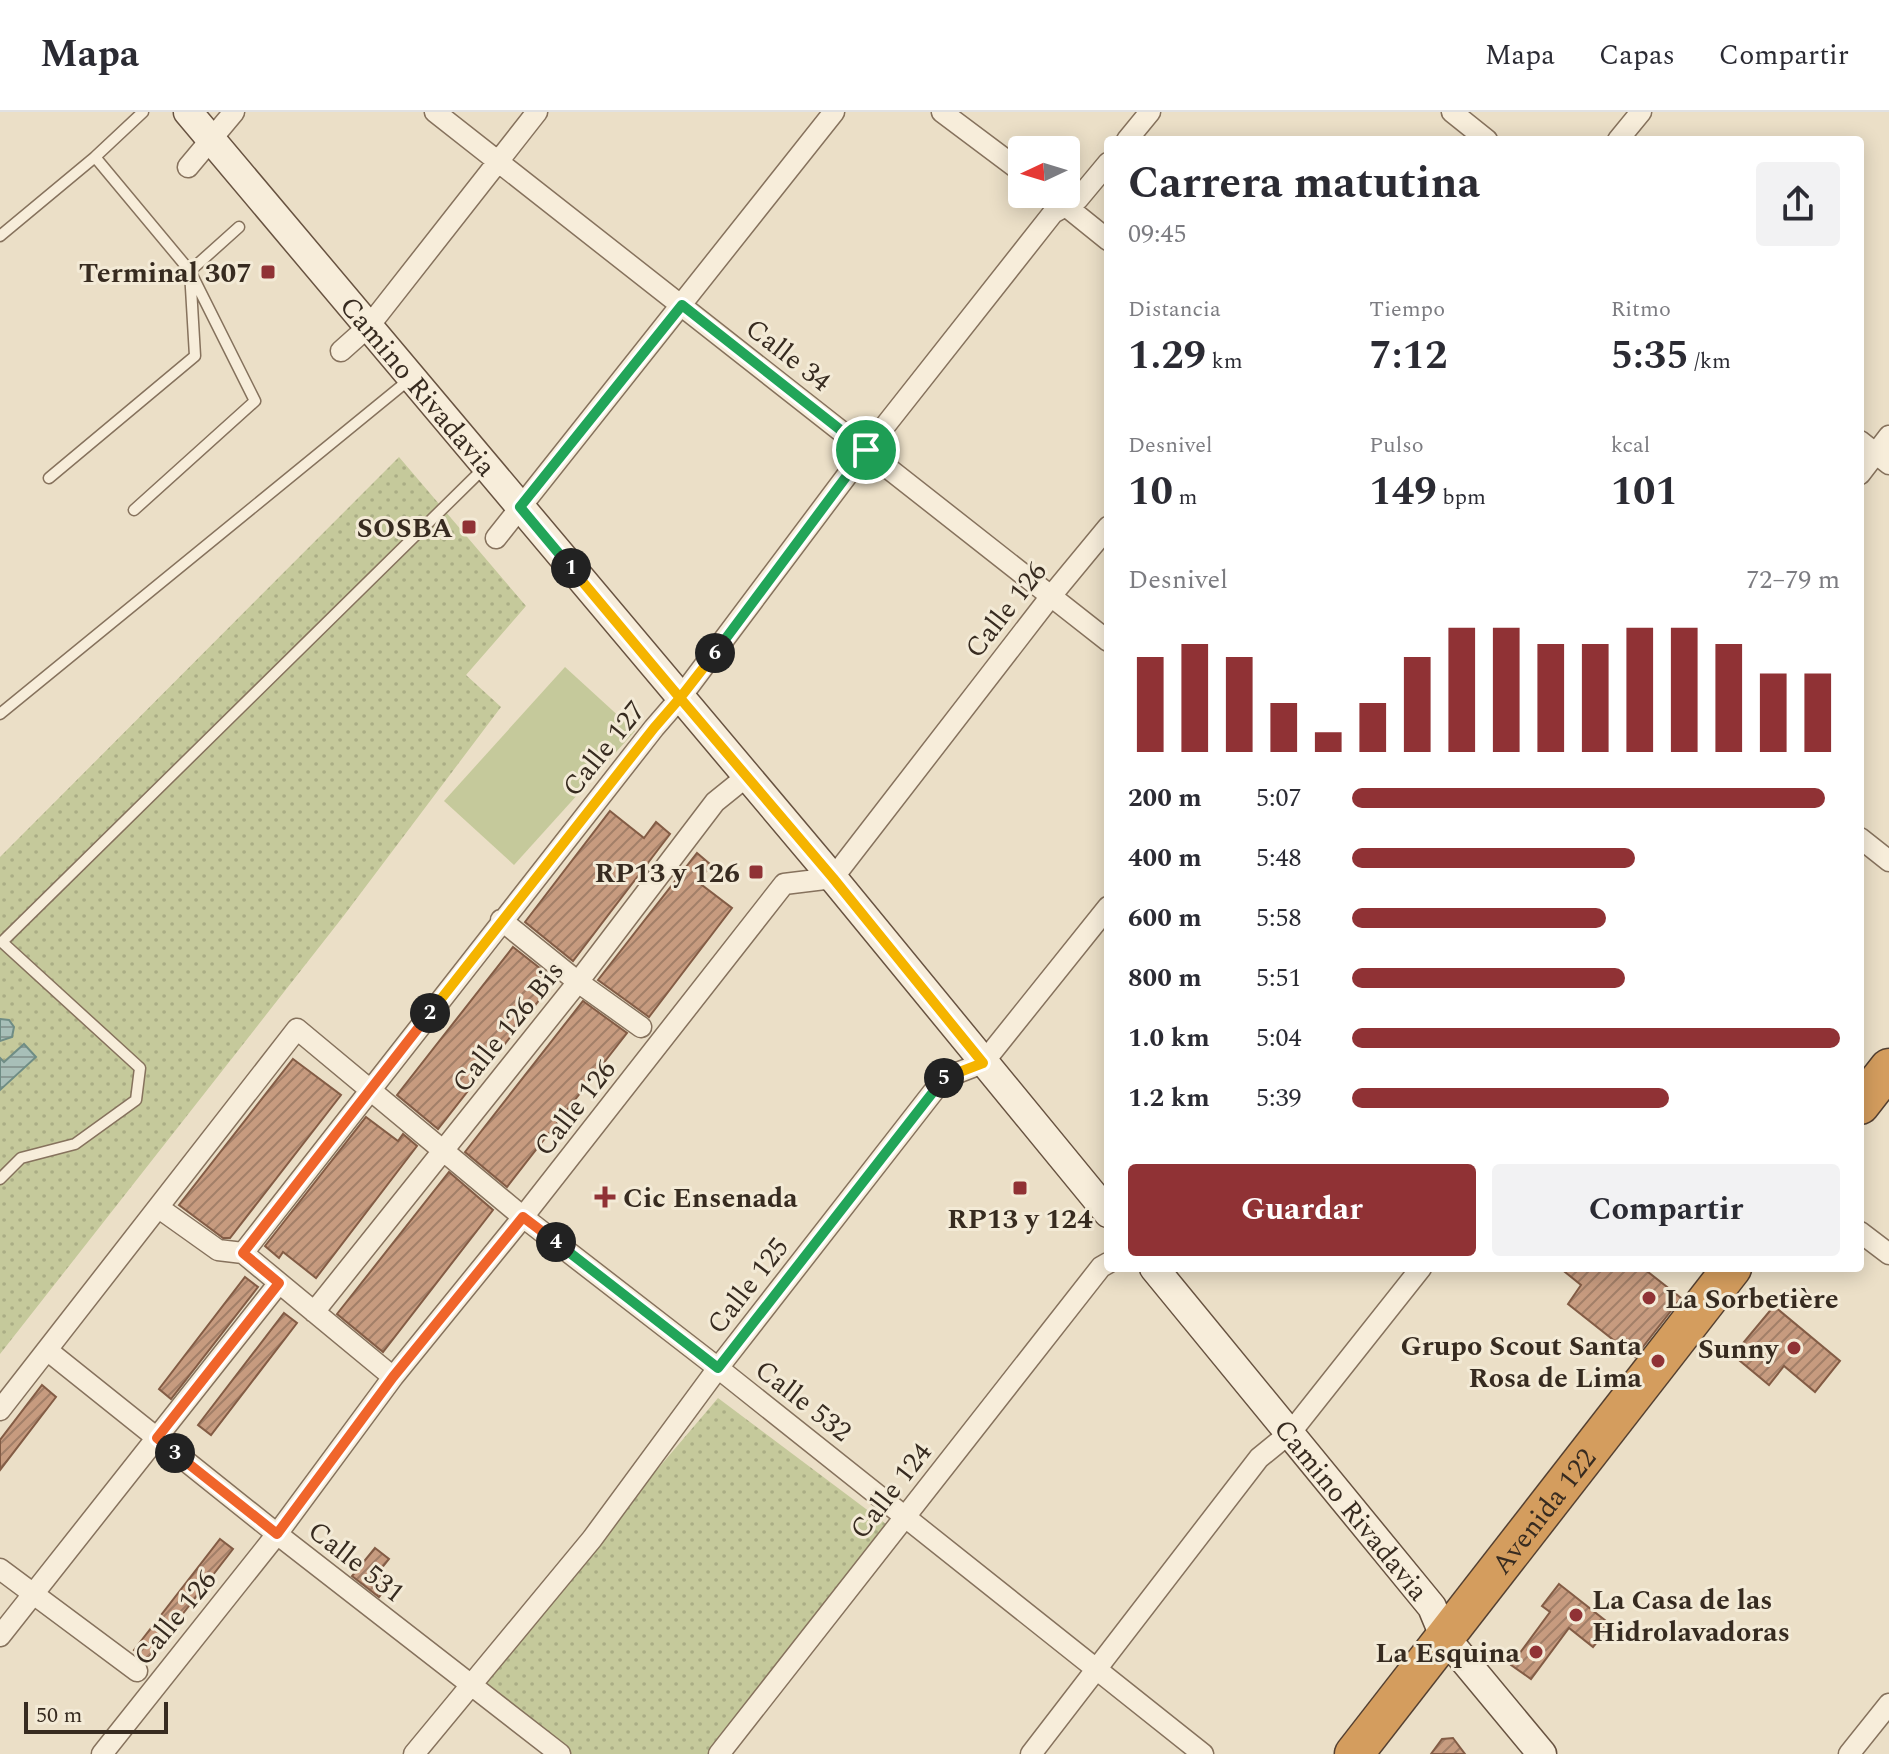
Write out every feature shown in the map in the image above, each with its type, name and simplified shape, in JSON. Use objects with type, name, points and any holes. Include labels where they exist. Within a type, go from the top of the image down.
[{"type":"highway","points":[[1864,1100],[1889,1068]]},
{"type":"highway","name":"Avenida 122","points":[[1354,1754],[1729,1272]]},
{"type":"main road","name":"Camino Rivadavia","points":[[188,112],[833,878],[1104,1208]]},
{"type":"main road","name":"Camino Rivadavia","points":[[1157,1272],[1432,1607],[1444,1636],[1542,1754]]},
{"type":"street","points":[[188,167],[234,112]]},
{"type":"street","name":"Calle 34","points":[[435,112],[1104,638]]},
{"type":"street","points":[[341,351],[369,326],[537,112]]},
{"type":"street","points":[[496,538],[834,112]]},
{"type":"street","points":[[942,112],[1008,162]]},
{"type":"street","points":[[1130,136],[1150,112]]},
{"type":"street","points":[[1452,112],[1482,136]]},
{"type":"street","points":[[1621,136],[1641,112]]},
{"type":"street","points":[[1080,197],[1104,168]]},
{"type":"street","name":"Calle 127","points":[[243,1253],[501,920],[680,698],[866,450],[1055,208]]},
{"type":"street","points":[[1069,208],[1104,237]]},
{"type":"street","points":[[1875,453],[1889,436]]},
{"type":"street","name":"Calle 126","points":[[102,1754],[277,1534],[393,1377],[523,1217],[784,884],[833,878],[1104,532]]},
{"type":"street","name":"Calle 126 Bis","points":[[314,1312],[578,982],[715,802],[746,777]]},
{"type":"street","points":[[1864,841],[1889,861]]},
{"type":"street","points":[[983,1063],[1104,912]]},
{"type":"street","points":[[501,920],[578,982],[641,1027]]},
{"type":"street","name":"Calle 532","points":[[159,1208],[297,1029],[523,1217],[1203,1754]]},
{"type":"street","name":"Calle 125","points":[[414,1754],[592,1539],[718,1368],[944,1078],[983,1063]]},
{"type":"street","points":[[0,1410],[159,1208],[218,1250],[243,1253],[393,1377]]},
{"type":"street","points":[[1864,1235],[1889,1254]]},
{"type":"street","name":"Calle 124","points":[[719,1754],[1104,1265]]},
{"type":"street","points":[[1031,1754],[1259,1458],[1291,1432],[1418,1272]]},
{"type":"street","points":[[0,1636],[279,1283]]},
{"type":"street","name":"Calle 531","points":[[47,1350],[560,1754]]},
{"type":"street","points":[[0,1569],[137,1671]]},
{"type":"street","points":[[1860,1750],[1889,1704]]},
{"type":"lane","points":[[0,236],[95,157],[143,112]]},
{"type":"lane","points":[[95,157],[190,271],[255,401],[134,510]]},
{"type":"lane","points":[[190,271],[239,227]]},
{"type":"lane","points":[[49,478],[195,356],[190,271]]},
{"type":"lane","points":[[0,714],[412,378]]},
{"type":"lane","points":[[0,1179],[21,1158],[75,1144],[136,1100],[140,1068],[2,942],[486,466]]},
{"type":"green space","points":[[399,457],[526,606],[466,675],[501,707],[342,918],[0,1354],[0,857]]},
{"type":"green space","points":[[565,667],[635,731],[514,865],[444,801]]},
{"type":"green space","points":[[718,1398],[890,1527],[712,1754],[567,1754],[474,1685]]},
{"type":"water","points":[[0,1019],[9,1020],[14,1027],[12,1037],[0,1041]]},
{"type":"water","points":[[24,1044],[36,1057],[0,1090],[0,1058],[4,1062]]},
{"type":"building","points":[[610,811],[644,838],[656,822],[670,834],[573,961],[525,922]]},
{"type":"building","points":[[697,853],[711,865],[698,882],[732,908],[649,1017],[598,980]]},
{"type":"building","points":[[513,947],[555,980],[438,1129],[397,1095]]},
{"type":"building","points":[[583,1001],[627,1033],[507,1187],[465,1152]]},
{"type":"building","points":[[293,1059],[341,1095],[230,1238],[223,1238],[179,1205]]},
{"type":"building","points":[[366,1117],[398,1141],[403,1134],[417,1146],[316,1278],[283,1252],[279,1258],[265,1246]]},
{"type":"building","points":[[449,1172],[493,1210],[383,1352],[337,1314]]},
{"type":"building","points":[[1565,1272],[1648,1272],[1681,1298],[1635,1357],[1568,1304],[1581,1285]]},
{"type":"building","points":[[245,1277],[258,1287],[171,1399],[159,1389]]},
{"type":"building","name":"Sunny","points":[[1774,1306],[1840,1361],[1815,1392],[1784,1366],[1769,1385],[1733,1355]]},
{"type":"building","points":[[284,1313],[297,1323],[211,1435],[198,1425]]},
{"type":"building","points":[[42,1385],[56,1397],[0,1470],[0,1440]]},
{"type":"building","points":[[220,1539],[233,1549],[147,1660],[134,1650]]},
{"type":"building","points":[[375,1548],[389,1559],[380,1570],[393,1580],[379,1597],[352,1576]]},
{"type":"building","points":[[1559,1584],[1611,1625],[1593,1647],[1569,1628],[1531,1679],[1511,1665],[1550,1612],[1542,1606]]},
{"type":"building","points":[[1453,1738],[1465,1754],[1431,1754],[1442,1739]]},
{"type":"place","name":"Terminal 307","points":[[268,272]]},
{"type":"place","name":"SOSBA","points":[[469,527]]},
{"type":"place","name":"RP13 y 126","points":[[756,872]]},
{"type":"place","name":"RP13 y 124","points":[[1020,1188]]},
{"type":"place","name":"Cic Ensenada","points":[[605,1197]]},
{"type":"place","name":"La Sorbetière","points":[[1649,1298]]},
{"type":"place","name":"Sunny","points":[[1794,1348]]},
{"type":"place","name":"Grupo Scout Santa Rosa de Lima","points":[[1658,1361]]},
{"type":"place","name":"La Casa de las Hidrolavadoras","points":[[1576,1615]]},
{"type":"place","name":"La Esquina","points":[[1536,1652]]},
{"type":"route","points":[[866,450],[680,698],[833,878],[983,1063],[944,1078],[718,1368],[523,1217],[393,1377],[277,1534],[157,1438],[279,1283],[243,1253],[501,920],[680,698],[520,507],[682,305],[866,450]]}]
